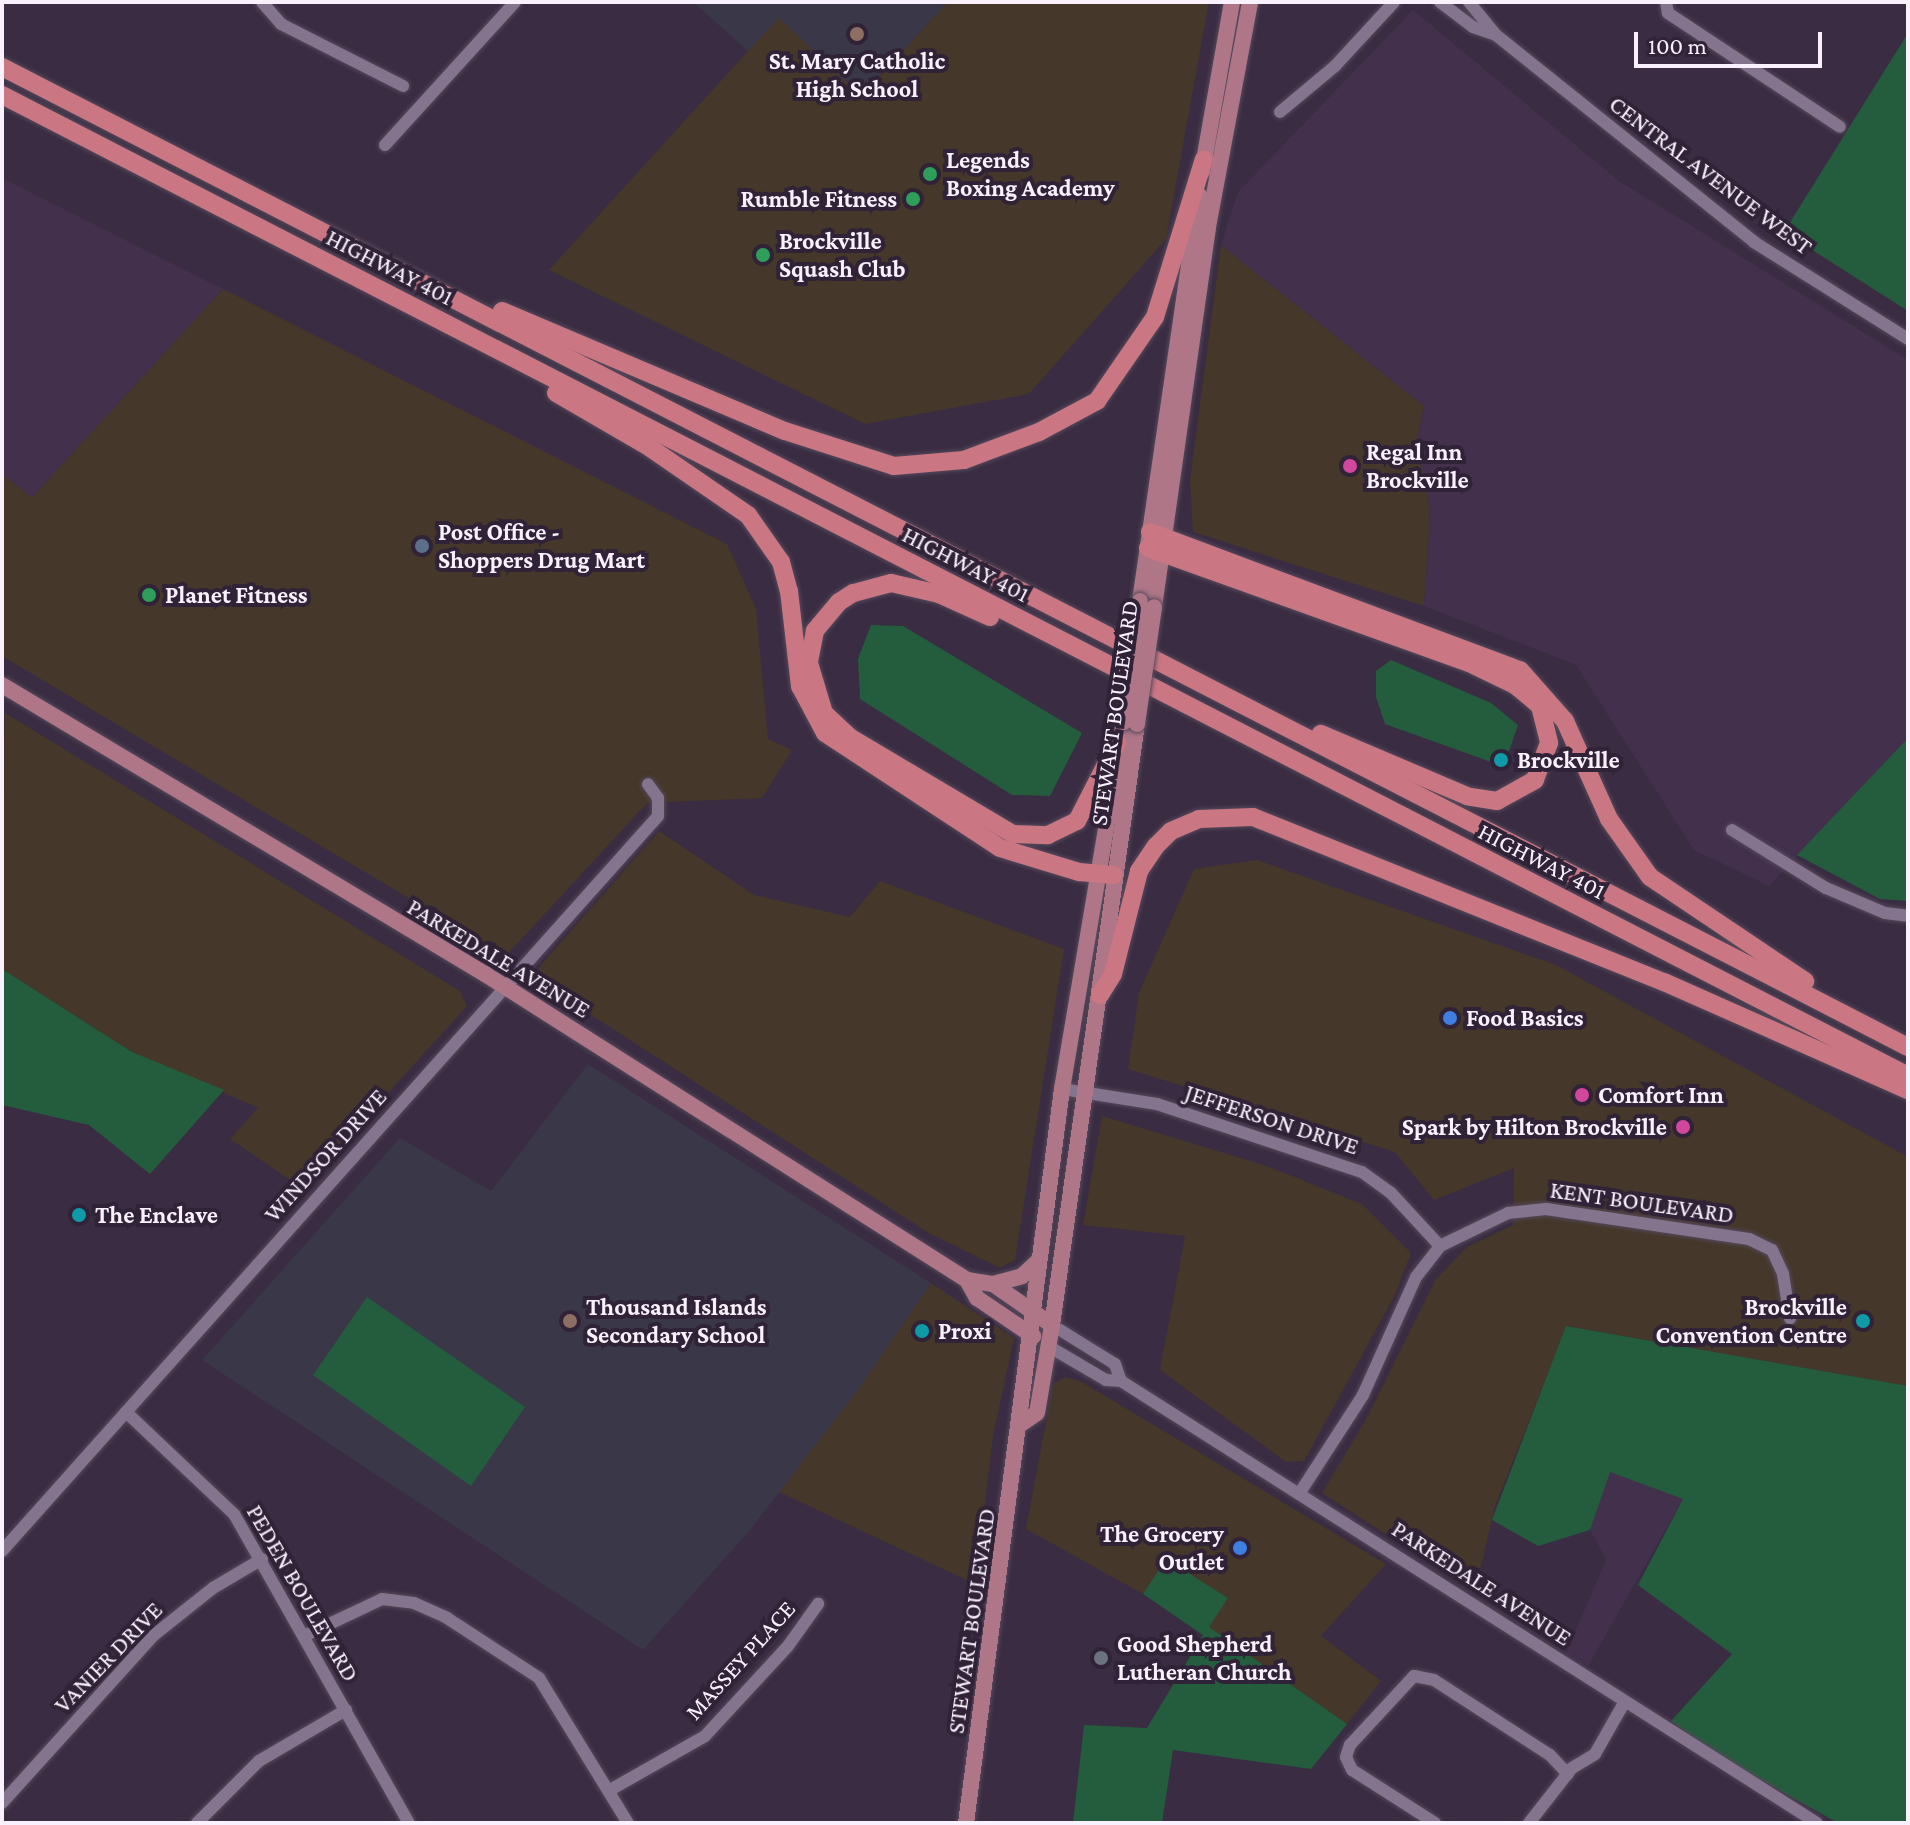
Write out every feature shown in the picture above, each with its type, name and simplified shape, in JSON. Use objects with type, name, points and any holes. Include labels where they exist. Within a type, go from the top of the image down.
[{"type":"highway","name":"HIGHWAY 401","points":[[2,67],[1908,1047]]},
{"type":"highway","name":"HIGHWAY 401","points":[[2,95],[1908,1076]]},
{"type":"highway","points":[[399,269],[425,273],[785,431],[894,466],[964,460],[1039,432],[1097,401],[1155,317],[1204,159]]},
{"type":"highway","points":[[485,343],[520,372],[649,447],[748,515],[781,562],[800,686],[825,733],[1000,848],[1105,874]]},
{"type":"highway","points":[[1156,542],[1469,663],[1515,685],[1540,706],[1548,727],[1548,755],[1527,789],[1486,801],[1317,732],[1288,729]]},
{"type":"highway","points":[[1156,542],[1520,670],[1565,721],[1609,819],[1650,877],[1759,955],[1865,1015],[1886,1036]]},
{"type":"highway","points":[[1117,743],[1077,821],[1048,835],[1013,834],[836,725],[824,713],[811,675],[815,631],[839,602],[891,583],[939,594],[1101,670],[1151,687]]},
{"type":"highway","points":[[1100,995],[1113,974],[1139,871],[1156,846],[1171,831],[1199,819],[1253,817],[1664,982],[1908,1090]]},
{"type":"main road","name":"STEWART BOULEVARD","points":[[1156,542],[1204,159],[1232,2]]},
{"type":"main road","name":"STEWART BOULEVARD","points":[[966,1823],[1021,1424],[1017,1404],[1062,1089],[1105,874],[1208,227],[1250,2]]},
{"type":"main road","name":"PARKEDALE AVENUE","points":[[2,685],[507,988],[967,1280],[993,1284],[1052,1325]]},
{"type":"main road","name":"STEWART BOULEVARD","points":[[1021,1424],[1037,1413],[1052,1325],[1100,995],[1105,874],[1117,743],[1130,723]]},
{"type":"main road","points":[[993,1284],[1022,1276],[1038,1261]]},
{"type":"main road","name":"PARKEDALE AVENUE","points":[[967,1280],[977,1298],[1048,1346]]},
{"type":"street","points":[[262,2],[281,24],[403,86]]},
{"type":"street","points":[[385,145],[515,2]]},
{"type":"street","points":[[1280,112],[1335,66],[1394,2]]},
{"type":"street","name":"CENTRAL AVENUE WEST","points":[[1440,2],[1473,27],[1496,35]]},
{"type":"street","name":"CENTRAL AVENUE WEST","points":[[1469,2],[1496,35],[1754,242],[1908,339]]},
{"type":"street","points":[[1666,2],[1668,13],[1840,127]]},
{"type":"street","name":"WINDSOR DRIVE","points":[[2,1551],[658,816],[658,798],[648,784]]},
{"type":"street","points":[[1732,830],[1826,888],[1885,913],[1908,916]]},
{"type":"street","name":"JEFFERSON DRIVE","points":[[1062,1089],[1157,1104],[1362,1172],[1391,1193],[1440,1246]]},
{"type":"street","name":"KENT BOULEVARD","points":[[1299,1494],[1363,1395],[1416,1277],[1440,1246],[1471,1226],[1508,1213],[1546,1209],[1749,1239],[1772,1250],[1783,1274],[1790,1318]]},
{"type":"street","name":"PARKEDALE AVENUE","points":[[1052,1325],[1115,1364],[1121,1381]]},
{"type":"street","name":"PARKEDALE AVENUE","points":[[1048,1346],[1106,1380],[1121,1381],[1817,1823]]},
{"type":"street","name":"PEDEN BOULEVARD","points":[[126,1412],[207,1483],[234,1514],[306,1635],[409,1823]]},
{"type":"street","name":"VANIER DRIVE","points":[[2,1803],[154,1635],[213,1588],[262,1559]]},
{"type":"street","points":[[306,1635],[382,1599],[414,1603],[447,1618],[539,1678],[628,1823]]},
{"type":"street","name":"MASSEY PLACE","points":[[610,1790],[705,1736],[788,1646],[818,1604]]},
{"type":"street","points":[[1435,1823],[1352,1770],[1346,1757],[1350,1745],[1414,1676],[1434,1680],[1550,1755],[1568,1774]]},
{"type":"street","points":[[1529,1823],[1568,1774],[1595,1754],[1624,1703]]},
{"type":"street","points":[[197,1823],[250,1769],[346,1710]]},
{"type":"shaded area","name":"St. Mary Catholic High School","points":[[693,2],[948,2],[861,96],[779,18],[748,51]]},
{"type":"shaded area","points":[[948,2],[1209,2],[1166,239],[1029,394],[865,424],[549,270],[779,17],[861,96]]},
{"type":"shaded area","points":[[1413,10],[1619,181],[1908,360],[1908,738],[1769,886],[1694,850],[1576,665],[1424,606],[1430,521],[1427,479],[1415,452],[1424,406],[1221,245],[1238,192]]},
{"type":"shaded area","points":[[2,178],[223,289],[32,497],[2,474]]},
{"type":"shaded area","points":[[1221,245],[1424,406],[1415,452],[1427,479],[1430,521],[1424,606],[1193,532],[1190,480]]},
{"type":"shaded area","points":[[223,289],[727,544],[756,609],[768,739],[792,750],[762,798],[647,803],[506,956],[2,656],[2,474],[32,497]]},
{"type":"shaded area","points":[[5,713],[460,991],[467,1006],[302,1188],[230,1139],[258,1108],[132,1052],[2,969]]},
{"type":"shaded area","points":[[659,831],[754,895],[850,917],[880,881],[1064,949],[1015,1260],[1000,1268],[929,1233],[540,982],[539,967]]},
{"type":"shaded area","points":[[1257,860],[1556,965],[1908,1157],[1908,1386],[1567,1326],[1495,1506],[1475,1592],[1322,1493],[1364,1423],[1436,1279],[1467,1247],[1513,1225],[1514,1168],[1434,1200],[1395,1152],[1128,1069],[1139,993],[1194,869]]},
{"type":"shaded area","name":"Thousand Islands Secondary School","points":[[588,1064],[931,1283],[857,1391],[750,1530],[643,1650],[202,1360],[400,1138],[491,1191]]},
{"type":"shaded area","points":[[1102,1116],[1267,1166],[1362,1204],[1411,1253],[1395,1295],[1304,1461],[1286,1462],[1160,1370],[1185,1236],[1083,1225]]},
{"type":"shaded area","points":[[931,1283],[1014,1338],[993,1436],[975,1584],[779,1492],[857,1391]]},
{"type":"shaded area","points":[[1065,1377],[1080,1381],[1386,1564],[1321,1636],[1381,1681],[1347,1724],[1208,1627],[1228,1598],[1167,1560],[1143,1594],[1026,1529],[1053,1384]]},
{"type":"shaded area","points":[[1609,1471],[1683,1499],[1588,1666],[1566,1653],[1606,1560],[1590,1530]]},
{"type":"green space","points":[[1908,33],[1908,311],[1784,232]]},
{"type":"green space","points":[[871,625],[903,626],[1082,733],[1050,796],[1012,795],[860,699],[858,659]]},
{"type":"green space","points":[[1391,660],[1491,703],[1518,725],[1509,751],[1491,762],[1385,724],[1376,697],[1376,671]]},
{"type":"green space","points":[[1908,738],[1908,901],[1880,899],[1797,855]]},
{"type":"green space","points":[[2,969],[132,1052],[224,1090],[150,1174],[89,1125],[2,1105]]},
{"type":"green space","points":[[367,1297],[525,1407],[471,1486],[313,1375]]},
{"type":"green space","points":[[1566,1326],[1908,1386],[1908,1823],[1838,1823],[1720,1757],[1671,1721],[1732,1654],[1638,1585],[1683,1499],[1610,1472],[1590,1530],[1538,1546],[1492,1520]]},
{"type":"green space","points":[[1166,1559],[1228,1598],[1209,1627],[1347,1724],[1311,1769],[1173,1750],[1162,1823],[1073,1823],[1084,1725],[1147,1728],[1203,1635],[1143,1594]]},
{"type":"place","name":"St. Mary Catholic High School","points":[[857,34]]},
{"type":"place","name":"Legends Boxing Academy","points":[[930,174]]},
{"type":"place","name":"Rumble Fitness","points":[[913,199]]},
{"type":"place","name":"Brockville Squash Club","points":[[763,255]]},
{"type":"place","name":"Regal Inn Brockville","points":[[1350,466]]},
{"type":"place","name":"Post Office - Shoppers Drug Mart","points":[[422,546]]},
{"type":"place","name":"Planet Fitness","points":[[149,595]]},
{"type":"place","name":"Brockville","points":[[1501,760]]},
{"type":"place","name":"Food Basics","points":[[1450,1018]]},
{"type":"place","name":"Comfort Inn","points":[[1582,1095]]},
{"type":"place","name":"Spark by Hilton Brockville","points":[[1683,1127]]},
{"type":"place","name":"The Enclave","points":[[79,1215]]},
{"type":"place","name":"Thousand Islands Secondary School","points":[[570,1321]]},
{"type":"place","name":"Brockville Convention Centre","points":[[1863,1321]]},
{"type":"place","name":"Proxi","points":[[922,1331]]},
{"type":"place","name":"The Grocery Outlet","points":[[1240,1548]]},
{"type":"place","name":"Good Shepherd Lutheran Church","points":[[1101,1658]]}]
